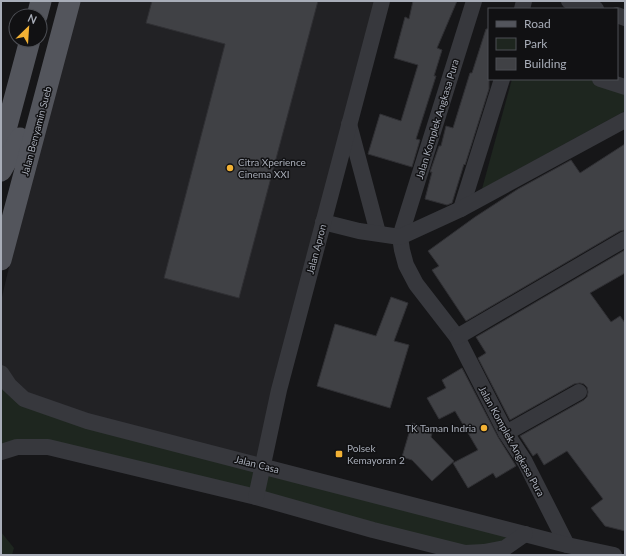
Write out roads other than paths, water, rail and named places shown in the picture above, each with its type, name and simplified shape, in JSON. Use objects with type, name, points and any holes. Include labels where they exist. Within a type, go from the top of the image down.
[{"type":"main road","name":"Jalan Benyamin Sueb","points":[[1,260],[47,92],[70,1]]},
{"type":"main road","points":[[1,148],[28,48]]},
{"type":"main road","points":[[1,171],[47,92]]},
{"type":"street","name":"Jalan Apron","points":[[256,497],[279,390],[382,1]]},
{"type":"street","name":"Jalan Komplek Angkasa Pura","points":[[474,1],[400,237],[402,250],[406,265],[416,284],[457,337],[506,433],[525,462],[575,549]]},
{"type":"street","points":[[569,1],[593,8]]},
{"type":"street","points":[[461,209],[502,80]]},
{"type":"street","points":[[603,80],[625,87]]},
{"type":"street","points":[[323,222],[359,231],[400,237],[461,209],[625,120]]},
{"type":"street","points":[[349,124],[378,233]]},
{"type":"street","points":[[457,337],[625,239]]},
{"type":"street","name":"Jalan Casa","points":[[1,373],[9,385],[24,399],[87,421],[525,534],[575,549],[614,555]]},
{"type":"street","points":[[506,433],[579,392]]},
{"type":"street","points":[[1,452],[17,447],[48,447],[256,497],[373,530],[465,553],[484,552],[505,548],[525,534]]},
{"type":"place","name":"Citra Xperience Cinema XXI","points":[[230,168]]},
{"type":"place","name":"TK Taman Indria","points":[[484,428]]},
{"type":"place","name":"Polsek Kemayoran 2","points":[[339,454]]}]
